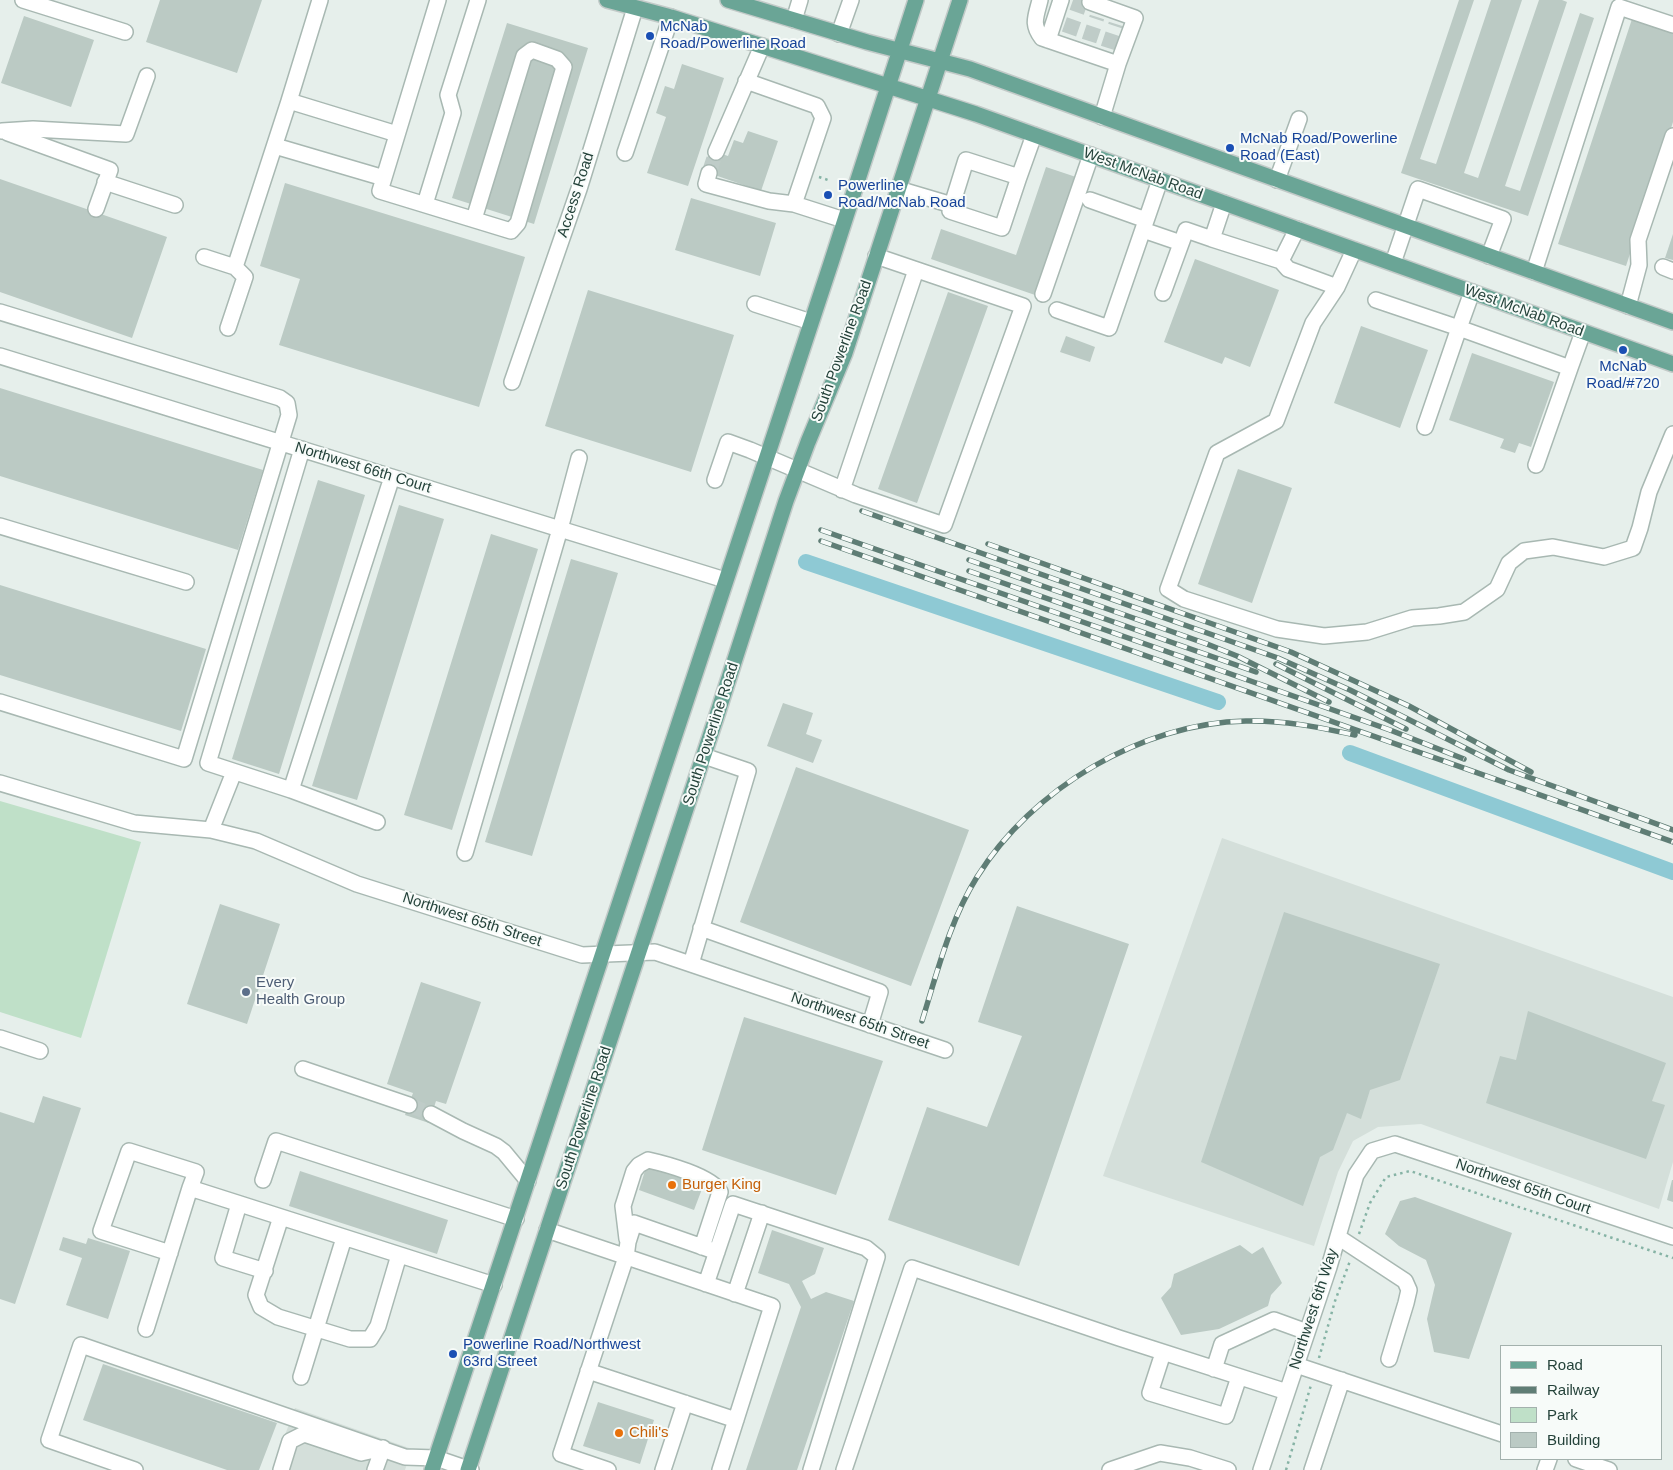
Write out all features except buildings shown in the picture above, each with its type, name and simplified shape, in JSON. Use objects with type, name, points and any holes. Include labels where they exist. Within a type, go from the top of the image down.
[{"type":"main road","name":"West McNab Road","points":[[607,0],[671,17],[1034,135],[1673,364]]},
{"type":"main road","points":[[728,0],[839,34],[970,69],[1673,322]]},
{"type":"main road","points":[[434,1464],[916,0]]},
{"type":"main road","name":"South Powerline Road","points":[[469,1470],[797,470],[839,370],[960,0]]},
{"type":"street","points":[[23,0],[125,32]]},
{"type":"street","points":[[235,267],[320,0]]},
{"type":"street","points":[[438,0],[380,191],[511,231],[518,223],[564,67],[557,58],[532,50],[524,56],[474,219]]},
{"type":"street","points":[[424,204],[453,113],[448,95],[478,0]]},
{"type":"street","points":[[794,20],[800,0]]},
{"type":"street","points":[[839,34],[851,0]]},
{"type":"street","points":[[1040,0],[1034,23],[1042,38],[1048,40],[1067,40],[1106,54],[1118,64]]},
{"type":"street","points":[[1048,40],[1062,0]]},
{"type":"street","points":[[1534,272],[1619,7],[1673,25]]},
{"type":"street","name":"Access Road","points":[[512,382],[578,189],[635,8]]},
{"type":"street","points":[[1096,8],[1118,18],[1135,18],[1118,64],[1102,117]]},
{"type":"street","points":[[625,153],[671,17]]},
{"type":"street","points":[[716,152],[762,46]]},
{"type":"street","points":[[1,131],[33,129],[126,134],[147,76]]},
{"type":"street","points":[[746,81],[817,106],[823,118],[794,204]]},
{"type":"street","points":[[289,101],[397,134]]},
{"type":"street","points":[[1277,180],[1299,119]]},
{"type":"street","points":[[1,131],[110,170],[96,209]]},
{"type":"street","points":[[1019,177],[966,160],[950,211],[1002,228],[1034,135]]},
{"type":"street","points":[[1628,306],[1639,265],[1638,240],[1673,136]]},
{"type":"street","points":[[275,146],[384,178]]},
{"type":"street","points":[[1043,294],[1091,155]]},
{"type":"street","points":[[709,173],[706,184],[769,201],[794,204],[844,220]]},
{"type":"street","points":[[1057,310],[1109,328],[1160,180]]},
{"type":"street","points":[[105,182],[175,206]]},
{"type":"street","points":[[898,189],[952,205]]},
{"type":"street","points":[[1393,263],[1418,189],[1502,219],[1489,256]]},
{"type":"street","points":[[1090,200],[1181,243]]},
{"type":"street","points":[[1212,239],[1224,203]]},
{"type":"street","points":[[1281,261],[1297,229]]},
{"type":"street","points":[[1164,293],[1186,230],[1281,261],[1288,269],[1337,287]]},
{"type":"street","points":[[1354,250],[1337,287],[1313,323],[1276,421],[1217,453],[1168,589],[1184,599],[1277,629],[1324,636],[1367,632],[1412,618],[1464,612],[1496,589],[1509,563],[1524,551],[1553,547],[1604,557],[1633,548],[1650,492],[1673,434]]},
{"type":"street","points":[[716,480],[728,442],[842,490],[944,525],[1023,306],[876,256]]},
{"type":"street","points":[[204,257],[235,267],[246,277],[228,328]]},
{"type":"street","points":[[842,490],[916,270]]},
{"type":"street","points":[[1425,427],[1472,292]]},
{"type":"street","points":[[1376,300],[1570,368]]},
{"type":"street","points":[[755,304],[811,322]]},
{"type":"street","points":[[0,312],[280,398],[287,403],[289,415],[184,758],[1,705]]},
{"type":"street","points":[[1536,464],[1583,332]]},
{"type":"street","name":"Northwest 66th Court","points":[[0,356],[726,580]]},
{"type":"street","points":[[302,449],[208,763],[292,790],[377,822]]},
{"type":"street","points":[[465,853],[579,458]]},
{"type":"street","points":[[292,790],[392,477]]},
{"type":"street","points":[[0,526],[186,582]]},
{"type":"street","points":[[690,964],[748,771],[704,756]]},
{"type":"street","points":[[212,830],[234,772]]},
{"type":"street","name":"Northwest 65th Street","points":[[0,783],[134,823],[212,830],[256,841],[357,884],[582,955],[655,952],[945,1050]]},
{"type":"street","points":[[702,928],[880,992],[870,1025]]},
{"type":"street","points":[[0,1038],[40,1052]]},
{"type":"street","points":[[303,1069],[409,1106]]},
{"type":"street","points":[[432,1114],[462,1131],[496,1146],[504,1152],[528,1181]]},
{"type":"street","points":[[263,1180],[276,1141],[516,1219]]},
{"type":"street","name":"Northwest 65th Court","points":[[1372,1151],[1395,1144],[1673,1237]]},
{"type":"street","points":[[146,1328],[196,1172],[130,1151],[101,1231],[170,1253]]},
{"type":"street","name":"Northwest 6th Way","points":[[1261,1470],[1338,1237],[1356,1176],[1372,1151]]},
{"type":"street","points":[[627,1249],[623,1206],[634,1171],[639,1165],[648,1160],[708,1180],[717,1186],[720,1192],[702,1247]]},
{"type":"street","points":[[190,1188],[494,1285]]},
{"type":"street","points":[[239,1204],[223,1258],[265,1271]]},
{"type":"street","points":[[706,1284],[732,1204],[866,1248],[877,1257],[811,1470]]},
{"type":"street","points":[[735,1294],[762,1213]]},
{"type":"street","points":[[281,1218],[256,1295],[261,1307],[278,1317],[350,1339],[370,1338],[378,1326],[399,1255]]},
{"type":"street","points":[[608,1470],[562,1454],[634,1223],[717,1252]]},
{"type":"street","points":[[547,1230],[627,1249],[706,1284],[772,1306],[720,1470]]},
{"type":"street","points":[[1338,1237],[1405,1281],[1408,1290],[1406,1304],[1389,1359]]},
{"type":"street","points":[[302,1377],[344,1238]]},
{"type":"street","points":[[844,1470],[912,1268],[1163,1353],[1287,1392]]},
{"type":"street","points":[[1214,1368],[1222,1344],[1274,1320],[1307,1332]]},
{"type":"street","points":[[135,1470],[49,1440],[81,1345],[405,1456],[434,1464],[469,1470]]},
{"type":"street","points":[[1163,1353],[1150,1393],[1226,1416],[1239,1377]]},
{"type":"street","points":[[1296,1365],[1500,1433]]},
{"type":"street","points":[[588,1372],[736,1420]]},
{"type":"street","points":[[1312,1470],[1342,1380]]},
{"type":"street","points":[[663,1470],[684,1403]]},
{"type":"street","points":[[281,1470],[290,1441],[304,1434],[361,1454],[383,1448]]},
{"type":"street","points":[[375,1470],[383,1448]]},
{"type":"street","points":[[1110,1470],[1160,1453],[1190,1458],[1228,1470]]},
{"type":"street","points":[[1579,1460],[1609,1470]]},
{"type":"path","points":[[816,176],[831,181]]},
{"type":"path","points":[[1286,1470],[1335,1301],[1370,1203],[1386,1177],[1410,1171],[1673,1258]]},
{"type":"shaded area","points":[[1222,838],[1673,997],[1673,1162],[1659,1209],[1421,1124],[1378,1127],[1353,1141],[1338,1172],[1314,1246],[1103,1176]]},
{"type":"shaded area","points":[[295,1408],[412,1449],[405,1470],[272,1470]]},
{"type":"green space","points":[[0,801],[141,842],[81,1038],[0,1012]]},
{"type":"waterway","points":[[806,562],[1218,702]]},
{"type":"waterway","points":[[1350,753],[1673,872]]},
{"type":"tunnel","points":[[1069,34],[1081,0]]},
{"type":"tunnel","points":[[1089,41],[1097,17]]},
{"type":"tunnel","points":[[1108,48],[1116,24]]},
{"type":"tunnel","points":[[709,173],[716,152]]},
{"type":"tunnel","points":[[409,1105],[431,1114]]},
{"type":"railway","points":[[862,511],[1278,658],[1350,690],[1509,770],[1673,830]]},
{"type":"railway","points":[[821,530],[1390,730],[1464,759]]},
{"type":"railway","points":[[821,541],[1673,842]]},
{"type":"railway","points":[[988,544],[1291,652],[1409,706],[1531,772]]},
{"type":"railway","points":[[969,560],[1207,644],[1237,656],[1329,702]]},
{"type":"railway","points":[[969,571],[1256,672]]},
{"type":"railway","points":[[1276,664],[1406,729]]},
{"type":"railway","points":[[922,1021],[952,929],[977,877],[1000,845],[1027,816],[1059,789],[1093,767],[1129,748],[1167,734],[1207,725],[1246,721],[1273,722],[1355,735]]},
{"type":"place","name":"McNab Road/Powerline Road","points":[[650,36]]},
{"type":"place","name":"McNab Road/Powerline Road (East)","points":[[1230,148]]},
{"type":"place","name":"Powerline Road/McNab Road","points":[[828,195]]},
{"type":"place","name":"McNab Road/#720","points":[[1623,350]]},
{"type":"place","name":"Every Health Group","points":[[246,992]]},
{"type":"place","name":"Burger King","points":[[672,1185]]},
{"type":"place","name":"Powerline Road/Northwest 63rd Street","points":[[453,1354]]},
{"type":"place","name":"Chili's","points":[[619,1433]]}]
